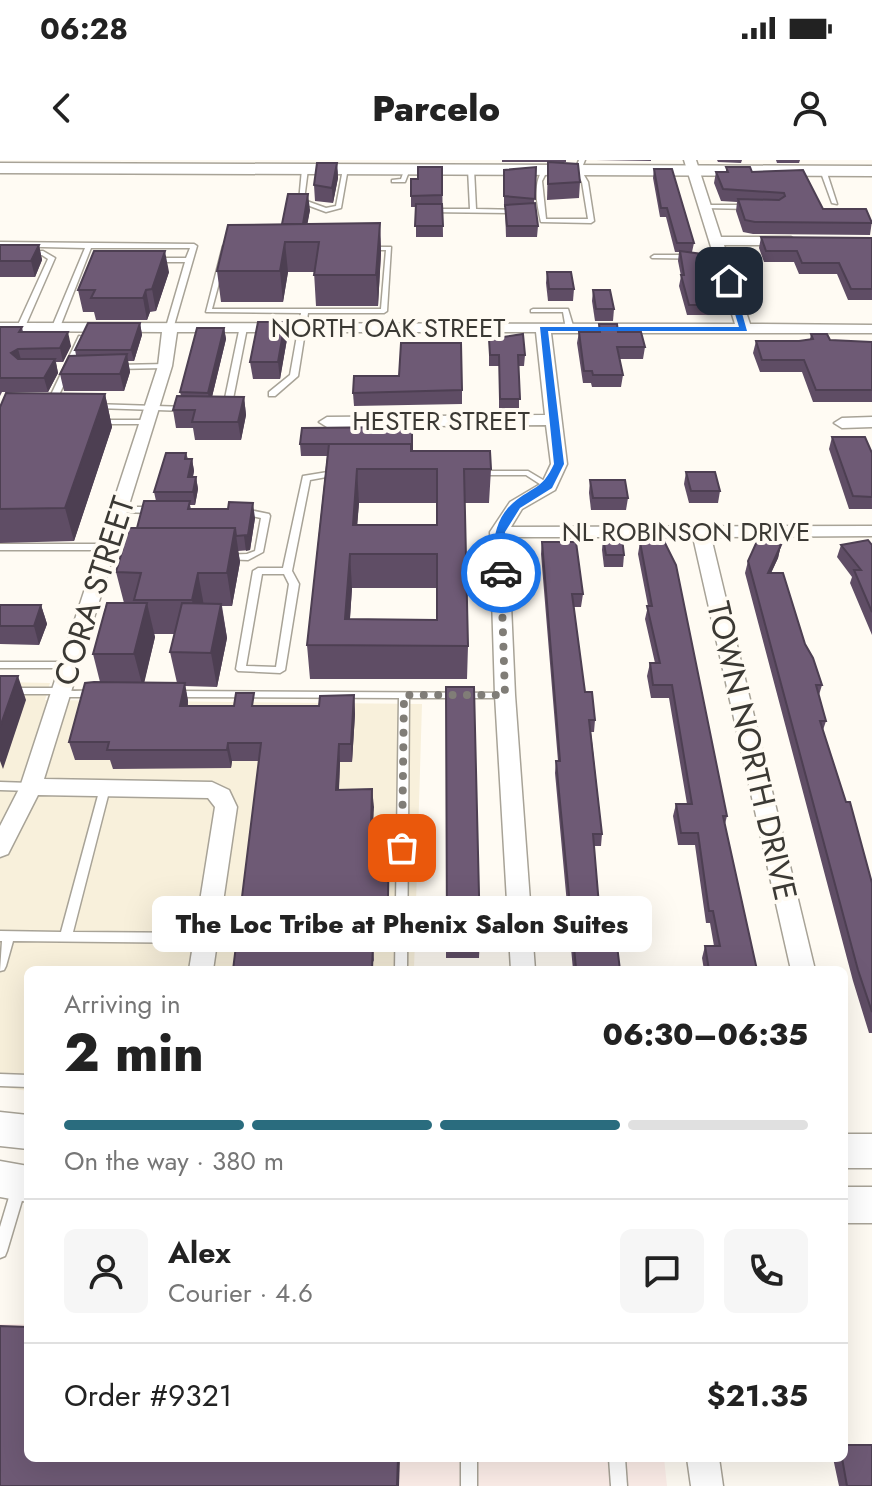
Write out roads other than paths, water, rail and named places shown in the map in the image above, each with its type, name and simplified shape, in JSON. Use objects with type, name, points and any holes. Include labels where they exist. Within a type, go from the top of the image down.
[{"type":"main road","points":[[0,168],[305,169],[347,164],[407,169],[545,169],[580,165],[692,165],[826,167],[872,171]]},
{"type":"main road","points":[[0,1129],[24,1132]]},
{"type":"main road","points":[[848,1151],[872,1151]]},
{"type":"main road","points":[[848,1205],[872,1205]]},
{"type":"street","points":[[692,165],[744,329]]},
{"type":"street","points":[[716,241],[809,241]]},
{"type":"street","name":"CORA STREET","points":[[0,848],[6,826],[31,787],[70,665],[111,554],[120,510],[165,366],[170,327]]},
{"type":"street","name":"NORTH OAK STREET","points":[[1,329],[872,329]]},
{"type":"street","points":[[523,966],[505,695],[499,532],[516,506],[549,486],[559,464],[543,329]]},
{"type":"street","name":"HESTER STREET","points":[[327,422],[556,420]]},
{"type":"street","points":[[842,423],[872,422]]},
{"type":"street","name":"NL ROBINSON DRIVE","points":[[499,532],[872,531]]},
{"type":"street","name":"TOWN NORTH DRIVE","points":[[701,532],[802,966]]},
{"type":"street","points":[[31,787],[212,790],[221,796],[226,807],[225,821],[202,966]]},
{"type":"street","points":[[704,1462],[707,1486]]},
{"type":"lane","points":[[305,169],[301,201],[326,210],[339,207],[347,164]]},
{"type":"lane","points":[[545,169],[539,181],[543,221],[591,221],[580,165]]},
{"type":"lane","points":[[826,167],[835,203]]},
{"type":"lane","points":[[394,181],[403,181],[407,169]]},
{"type":"lane","points":[[471,169],[473,211]]},
{"type":"lane","points":[[707,207],[763,207]]},
{"type":"lane","points":[[324,223],[326,210]]},
{"type":"lane","points":[[417,211],[529,212]]},
{"type":"lane","points":[[0,244],[194,246],[170,327]]},
{"type":"lane","points":[[56,327],[89,246]]},
{"type":"lane","points":[[203,328],[225,247],[389,248],[384,311],[208,311]]},
{"type":"lane","points":[[0,253],[43,253],[52,258],[21,327]]},
{"type":"lane","points":[[654,257],[721,257]]},
{"type":"lane","points":[[83,260],[98,260]]},
{"type":"lane","points":[[144,260],[189,260]]},
{"type":"lane","points":[[533,311],[566,310],[570,329]]},
{"type":"lane","points":[[285,328],[289,311]]},
{"type":"lane","points":[[272,394],[294,376],[305,311]]},
{"type":"lane","points":[[53,399],[87,327]]},
{"type":"lane","points":[[219,410],[228,404],[243,328]]},
{"type":"lane","points":[[110,367],[165,366]]},
{"type":"lane","points":[[53,367],[82,367]]},
{"type":"lane","points":[[38,401],[53,399],[69,402]]},
{"type":"lane","points":[[85,405],[150,416]]},
{"type":"lane","points":[[86,422],[192,409]]},
{"type":"lane","points":[[287,571],[258,571],[241,669],[280,670],[294,584],[287,571],[306,478],[327,472],[358,472]]},
{"type":"lane","points":[[466,472],[528,473],[549,486]]},
{"type":"lane","points":[[120,510],[165,511]]},
{"type":"lane","points":[[216,557],[248,557],[259,552],[262,540],[266,516],[255,511],[225,511]]},
{"type":"lane","points":[[0,547],[111,554]]},
{"type":"lane","points":[[0,665],[70,665]]},
{"type":"lane","points":[[0,691],[107,694]]},
{"type":"lane","points":[[154,694],[505,695]]},
{"type":"lane","points":[[401,966],[404,695]]},
{"type":"lane","points":[[0,786],[31,787]]},
{"type":"lane","points":[[66,937],[105,788]]},
{"type":"lane","points":[[0,966],[5,936],[207,938]]},
{"type":"lane","points":[[0,1080],[24,1081]]},
{"type":"lane","points":[[0,1251],[16,1182]]},
{"type":"lane","points":[[469,1462],[469,1486]]},
{"type":"lane","points":[[617,1462],[619,1486]]},
{"type":"place","name":"The Loc Tribe at Phenix Salon Suites","points":[[402,848]]}]
